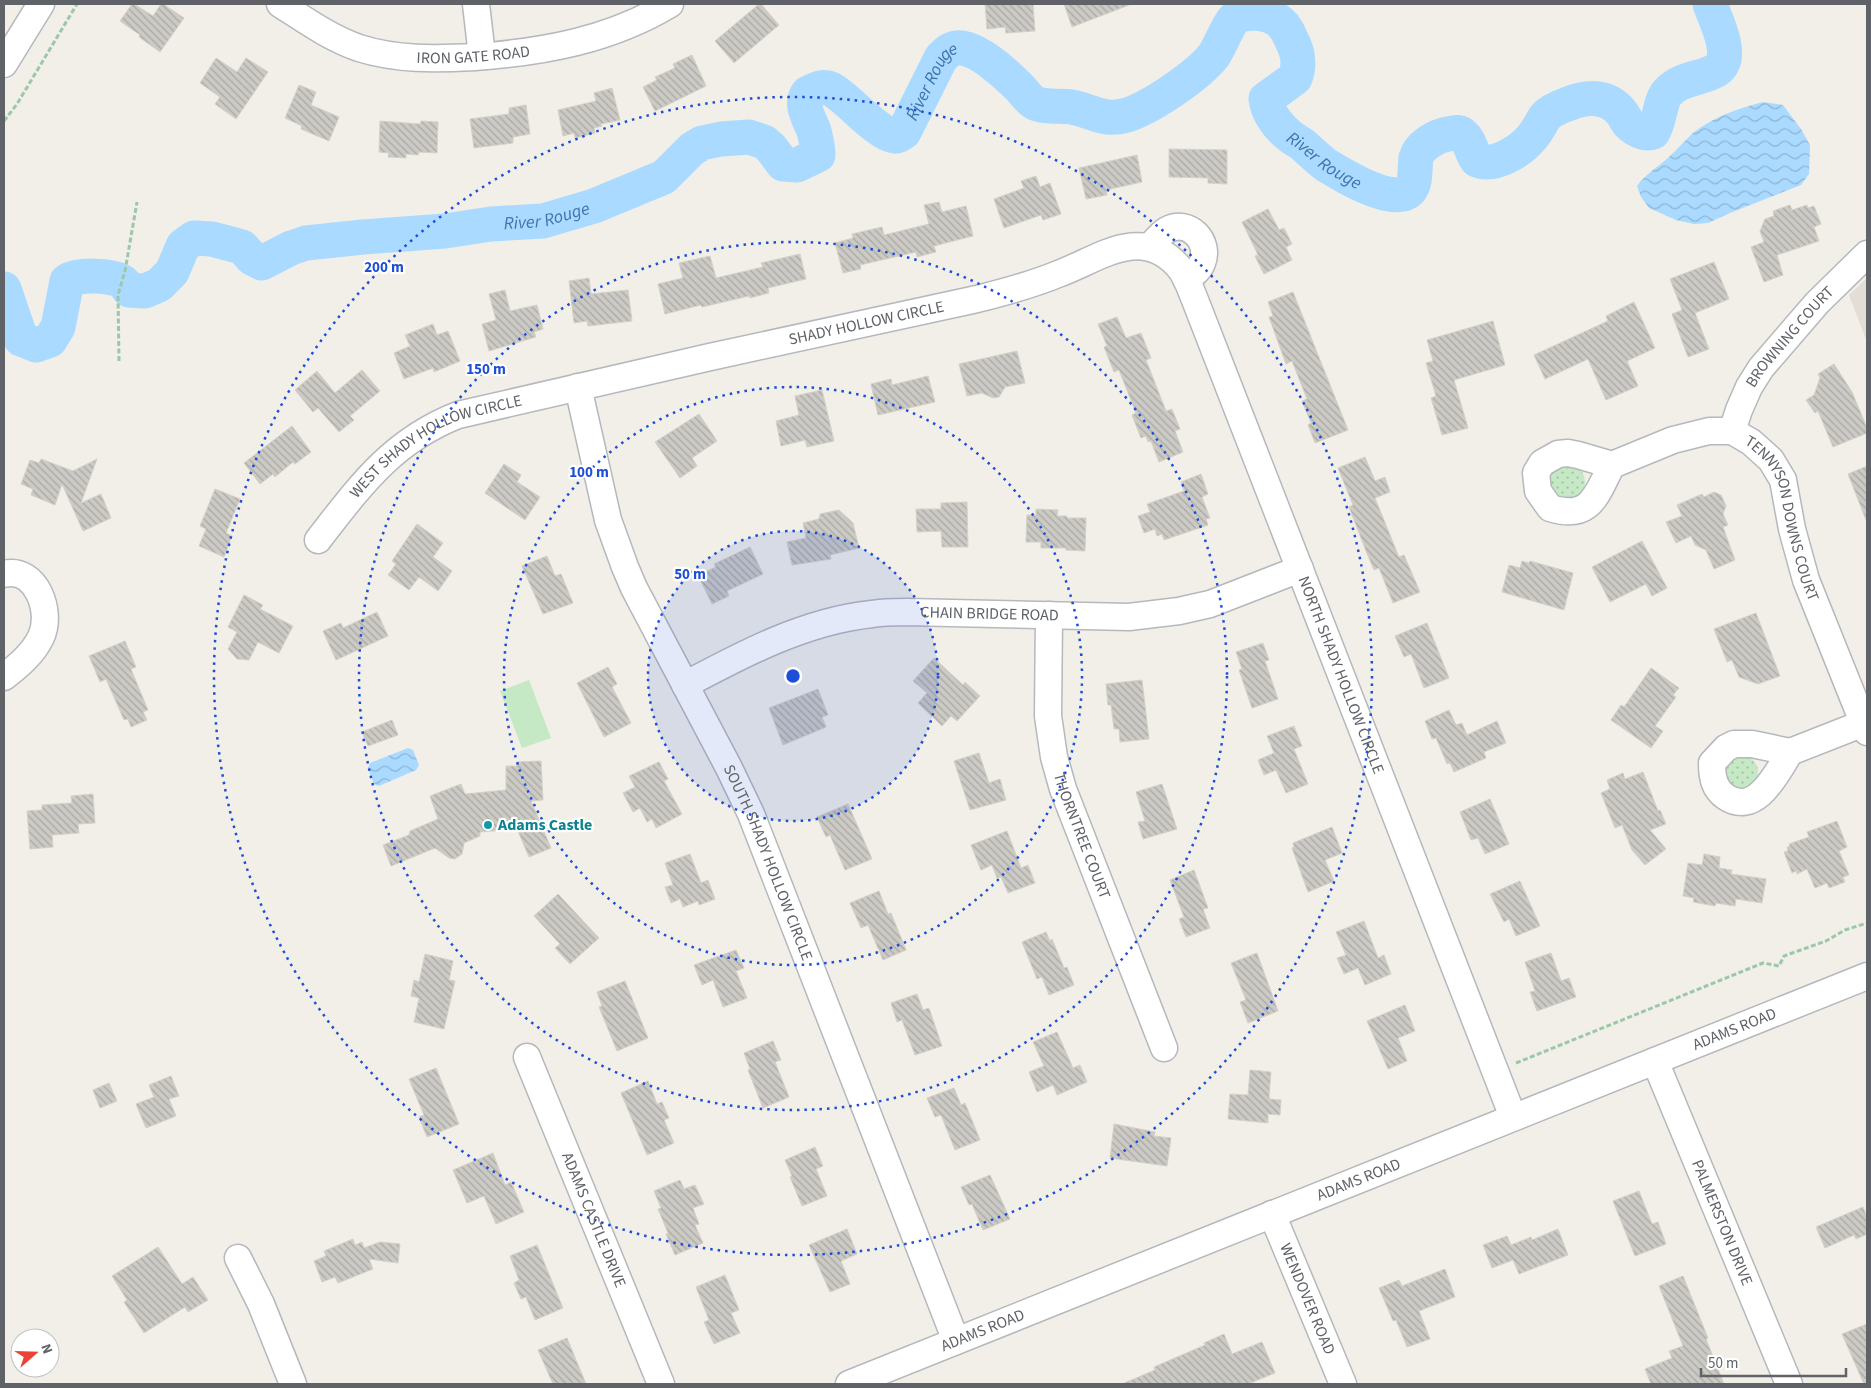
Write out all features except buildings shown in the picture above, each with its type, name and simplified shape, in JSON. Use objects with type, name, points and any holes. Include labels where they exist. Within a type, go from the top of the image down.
[{"type":"street","points":[[4,64],[41,4]]},
{"type":"street","name":"IRON GATE ROAD","points":[[280,4],[340,40],[373,52],[400,57],[433,59],[548,49],[590,39],[623,27],[670,4]]},
{"type":"street","points":[[476,4],[482,56]]},
{"type":"street","points":[[1150,247],[1167,230],[1177,226],[1189,228],[1198,235],[1204,253],[1202,263],[1197,272],[1186,279]]},
{"type":"street","name":"SHADY HOLLOW CIRCLE","points":[[578,387],[977,299],[1019,288],[1059,274],[1118,249],[1138,245],[1150,247]]},
{"type":"street","name":"NORTH SHADY HOLLOW CIRCLE","points":[[1150,247],[1164,254],[1178,266],[1186,279],[1513,1117]]},
{"type":"street","name":"BROWNING COURT","points":[[1732,431],[1749,387],[1762,368],[1817,303],[1867,254]]},
{"type":"street","name":"WEST SHADY HOLLOW CIRCLE","points":[[318,540],[374,471],[402,444],[422,431],[458,415],[578,387]]},
{"type":"street","name":"SOUTH SHADY HOLLOW CIRCLE","points":[[578,387],[608,520],[617,548],[634,588],[730,768],[751,814],[956,1341]]},
{"type":"street","name":"TENNYSON DOWNS COURT","points":[[1612,465],[1690,434],[1709,431],[1732,431],[1771,460],[1783,480],[1792,529],[1806,580],[1865,727]]},
{"type":"street","name":"CHAIN BRIDGE ROAD","points":[[685,686],[755,649],[832,621],[871,614],[906,612],[1129,617],[1179,611],[1210,604],[1300,569]]},
{"type":"street","points":[[4,574],[12,572],[20,574],[30,581],[42,600],[45,619],[41,637],[23,662],[4,677]]},
{"type":"street","name":"THORNTREE COURT","points":[[1049,615],[1048,716],[1054,757],[1063,789],[1164,1048]]},
{"type":"street","points":[[1790,752],[1865,727]]},
{"type":"street","name":"ADAMS ROAD","points":[[849,1384],[1867,976]]},
{"type":"street","name":"ADAMS CASTLE DRIVE","points":[[527,1057],[661,1384]]},
{"type":"street","name":"PALMERSTON DRIVE","points":[[1655,1061],[1789,1384]]},
{"type":"street","name":"WENDOVER ROAD","points":[[1272,1214],[1344,1384]]},
{"type":"street","points":[[238,1258],[261,1304],[293,1384]]},
{"type":"path","points":[[4,121],[17,104],[48,49],[77,4]]},
{"type":"path","points":[[119,361],[118,295],[125,271],[138,202]]},
{"type":"path","points":[[1509,1066],[1763,963],[1779,966],[1784,956],[1826,941],[1845,930],[1867,923]]},
{"type":"shaded area","points":[[1867,278],[1867,342],[1849,295]]},
{"type":"green space","points":[[1567,464],[1580,469],[1585,482],[1580,495],[1567,500],[1554,495],[1549,482],[1554,469]]},
{"type":"green space","points":[[529,680],[551,738],[522,748],[500,691]]},
{"type":"green space","points":[[1741,755],[1748,756],[1753,760],[1757,765],[1757,779],[1753,784],[1748,788],[1741,789],[1734,788],[1729,784],[1725,779],[1724,772],[1725,765],[1729,760],[1734,756]]},
{"type":"water","points":[[1763,102],[1783,105],[1810,145],[1809,174],[1801,185],[1708,223],[1694,224],[1676,220],[1649,208],[1641,197],[1637,186],[1645,177],[1701,127],[1726,114]]},
{"type":"water","points":[[408,748],[413,750],[419,765],[416,770],[379,786],[374,784],[368,769],[370,763]]},
{"type":"waterway","name":"River Rouge","points":[[4,289],[21,339],[36,345],[50,340],[58,327],[67,281],[86,276],[110,277],[122,282],[129,290],[145,291],[159,285],[172,272],[183,246],[194,238],[212,239],[242,247],[252,258],[262,263],[291,248],[306,243],[445,231],[491,224],[543,221],[594,206],[664,177],[692,149],[702,143],[721,139],[749,137],[764,142],[783,164],[797,165],[818,155],[814,131],[805,107],[808,93],[816,89],[831,89],[870,122],[887,133],[898,136],[904,132],[941,58],[956,48],[972,51],[990,62],[1035,103],[1072,107],[1105,117],[1119,117],[1137,111],[1186,81],[1214,55],[1234,19],[1251,13],[1264,14],[1280,22],[1288,33],[1297,54],[1298,64],[1295,78],[1266,99],[1269,110],[1278,125],[1326,165],[1343,175],[1374,190],[1394,195],[1403,194],[1408,192],[1413,184],[1418,154],[1433,139],[1443,135],[1459,133],[1467,140],[1477,160],[1484,162],[1500,160],[1522,147],[1550,113],[1582,99],[1596,99],[1609,102],[1621,112],[1628,123],[1634,128],[1643,132],[1653,132],[1663,100],[1668,92],[1682,82],[1716,70],[1724,61],[1725,53],[1722,36],[1710,4]]},
{"type":"place","name":"Adams Castle","points":[[488,825]]}]
